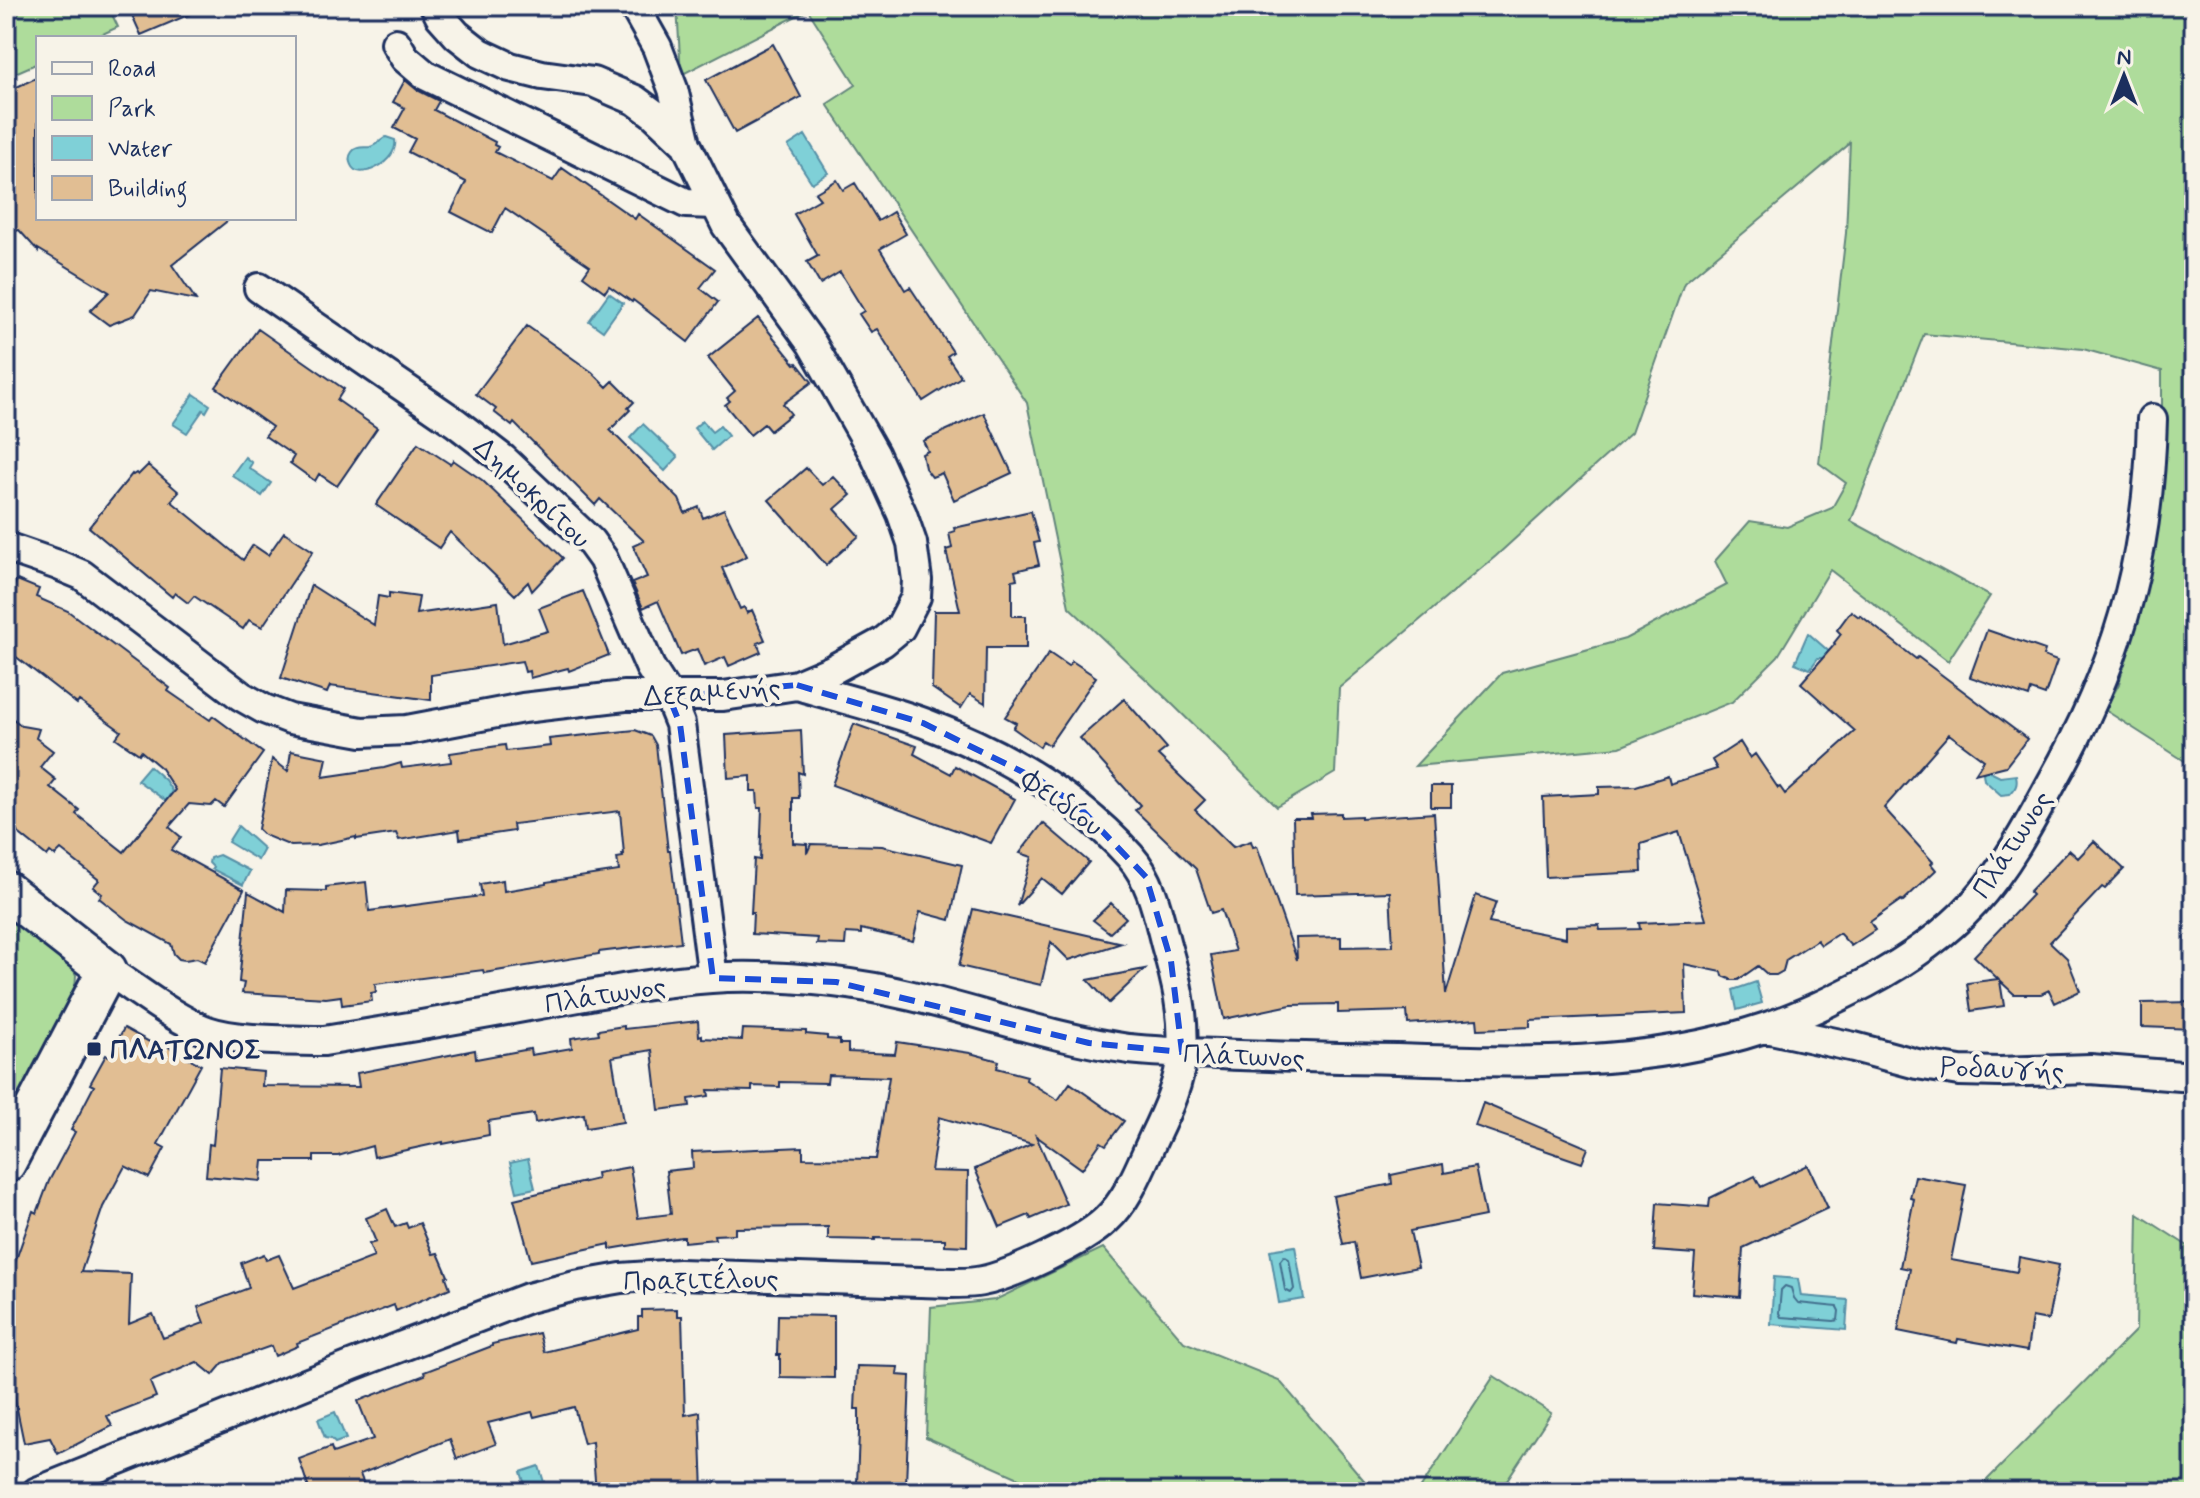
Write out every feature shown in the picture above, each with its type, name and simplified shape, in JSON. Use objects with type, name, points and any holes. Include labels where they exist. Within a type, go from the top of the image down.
[{"type":"street","name":"Δεξαμενής","points":[[6,547],[82,575],[241,696],[264,709],[301,721],[362,732],[407,730],[538,707],[625,696],[723,696],[797,685],[883,642],[900,628],[916,597],[917,580],[912,543],[894,495],[812,344],[726,225],[686,144],[635,100],[593,82],[510,67],[480,53],[457,35],[435,6]]},
{"type":"street","points":[[634,6],[657,47],[673,89],[686,144]]},
{"type":"street","points":[[396,43],[405,58],[425,75],[686,203],[715,204]]},
{"type":"street","name":"Δημοκρίτου","points":[[259,288],[456,423],[503,459],[580,530],[603,559],[650,667],[669,697],[680,724],[713,978]]},
{"type":"street","name":"Πλάτωνος","points":[[7,895],[107,970],[191,1024],[235,1037],[324,1041],[633,988],[713,978],[836,982],[973,1010],[1089,1043],[1137,1050],[1497,1062],[1618,1056],[1693,1047],[1766,1028],[1847,993],[1893,968],[1937,937],[1988,887],[2020,840],[2075,739],[2118,638],[2144,532],[2151,473],[2152,419]]},
{"type":"street","name":"Φειδίου","points":[[797,685],[923,723],[988,751],[1041,781],[1100,826],[1146,877],[1181,1009],[1182,1052]]},
{"type":"street","points":[[6,1163],[107,970]]},
{"type":"street","name":"Ροδαυγής","points":[[1766,1028],[1917,1064],[1960,1071],[2090,1069],[2194,1077]]},
{"type":"street","name":"Πραξιτέλους","points":[[37,1492],[353,1365],[528,1298],[575,1286],[621,1278],[679,1274],[951,1283],[978,1282],[1010,1271],[1050,1255],[1106,1221],[1122,1200],[1173,1097],[1182,1052]]},
{"type":"highlighted area","points":[[797,685],[923,723],[1041,781],[1080,808],[1146,877],[1171,961],[1182,1052],[1089,1043],[836,982],[713,978],[680,724],[669,697]]},
{"type":"green space","points":[[6,6],[108,6],[118,27],[98,36],[36,36],[36,64],[6,77]]},
{"type":"green space","points":[[677,6],[2194,6],[2194,767],[2105,710],[2119,684],[2150,556],[2162,467],[2162,371],[2083,349],[1924,334],[1851,521],[1990,596],[1948,661],[1830,570],[1778,656],[1732,702],[1620,747],[1415,766],[1502,673],[1625,639],[1727,585],[1715,561],[1750,521],[1787,527],[1832,508],[1846,483],[1819,463],[1846,233],[1850,141],[1684,283],[1631,433],[1496,556],[1339,688],[1335,773],[1277,807],[1069,607],[1027,403],[827,104],[856,85],[808,10],[681,75]]},
{"type":"green space","points":[[12,916],[71,964],[76,975],[75,990],[6,1119],[6,918]]},
{"type":"green space","points":[[2138,1214],[2194,1250],[2194,1492],[1975,1492],[2136,1330]]},
{"type":"green space","points":[[1103,1248],[1184,1342],[1279,1380],[1374,1492],[1112,1492],[1030,1483],[926,1437],[931,1307],[995,1300]]},
{"type":"green space","points":[[1494,1376],[1551,1413],[1499,1492],[1418,1492]]},
{"type":"water","points":[[805,135],[828,173],[812,183],[788,146]]},
{"type":"water","points":[[386,137],[395,140],[395,148],[385,162],[369,171],[355,170],[350,160],[354,150],[372,146]]},
{"type":"water","points":[[609,293],[623,303],[603,331],[589,321]]},
{"type":"water","points":[[194,394],[210,405],[187,433],[173,424]]},
{"type":"water","points":[[702,421],[712,432],[720,426],[728,436],[712,450],[694,428]]},
{"type":"water","points":[[643,424],[678,457],[665,471],[630,438]]},
{"type":"water","points":[[245,457],[252,463],[249,468],[271,483],[262,496],[232,475]]},
{"type":"water","points":[[1808,633],[1833,655],[1828,663],[1818,658],[1810,669],[1795,663]]},
{"type":"water","points":[[149,766],[172,791],[166,801],[137,780]]},
{"type":"water","points":[[1986,770],[2000,777],[2016,775],[2014,790],[2001,795],[1984,780]]},
{"type":"water","points":[[238,826],[264,849],[258,860],[228,842]]},
{"type":"water","points":[[219,855],[250,871],[243,885],[212,869],[210,858]]},
{"type":"water","points":[[1756,982],[1762,1003],[1737,1010],[1733,990]]},
{"type":"water","points":[[528,1159],[535,1188],[517,1192],[510,1163]]},
{"type":"water","points":[[1295,1246],[1304,1299],[1279,1303],[1270,1250]]},
{"type":"water","points":[[1774,1277],[1798,1279],[1801,1296],[1848,1300],[1846,1330],[1771,1324]]},
{"type":"water","points":[[335,1412],[346,1439],[335,1443],[325,1438],[318,1419]]},
{"type":"water","points":[[539,1466],[547,1492],[527,1492],[521,1472]]},
{"type":"building","points":[[128,6],[209,6],[141,35]]},
{"type":"building","points":[[773,44],[801,97],[735,133],[706,80]]},
{"type":"building","points":[[36,78],[36,220],[228,220],[172,265],[196,300],[151,291],[135,315],[109,325],[90,311],[109,292],[38,251],[19,230],[6,234],[6,92]]},
{"type":"building","points":[[405,80],[439,101],[434,110],[495,142],[494,145],[498,147],[495,152],[553,181],[562,168],[635,219],[638,214],[715,269],[700,288],[718,302],[688,342],[633,300],[609,286],[605,292],[583,276],[590,266],[505,208],[492,233],[451,212],[466,182],[408,152],[415,139],[394,128],[405,108],[393,102]]},
{"type":"building","points":[[837,180],[843,190],[855,183],[878,221],[893,212],[906,234],[880,249],[905,290],[910,287],[953,352],[947,356],[961,377],[923,401],[877,329],[871,332],[859,314],[864,311],[840,272],[820,284],[807,262],[818,256],[794,214],[820,199],[815,193]]},
{"type":"building","points":[[758,318],[812,382],[783,404],[791,414],[770,431],[764,424],[750,435],[725,405],[730,401],[727,398],[735,391],[708,358]]},
{"type":"building","points":[[527,326],[592,372],[607,387],[613,381],[634,402],[610,430],[679,499],[685,513],[699,507],[703,518],[724,509],[747,556],[722,568],[740,609],[744,607],[747,613],[752,610],[765,640],[757,643],[761,652],[729,666],[725,657],[704,666],[697,649],[681,655],[658,601],[643,608],[632,583],[647,577],[633,546],[644,541],[600,499],[595,505],[514,423],[512,426],[476,394]]},
{"type":"building","points":[[258,329],[344,389],[337,400],[377,428],[337,486],[319,474],[315,481],[290,463],[294,456],[265,436],[272,427],[216,387]]},
{"type":"building","points":[[984,413],[1012,473],[954,500],[942,473],[932,477],[925,468],[922,454],[928,451],[923,441]]},
{"type":"building","points":[[418,443],[450,464],[453,460],[482,480],[563,558],[532,591],[528,582],[515,595],[450,532],[439,548],[376,505]]},
{"type":"building","points":[[148,465],[179,492],[171,501],[243,560],[253,545],[268,555],[284,532],[313,551],[262,627],[249,620],[243,629],[194,596],[188,603],[175,593],[172,597],[89,527],[132,474],[138,475]]},
{"type":"building","points":[[806,468],[822,485],[833,476],[851,495],[835,509],[859,536],[826,565],[769,500]]},
{"type":"building","points":[[1031,511],[1039,542],[1034,543],[1039,565],[1015,571],[1017,579],[1012,580],[1012,616],[1026,616],[1026,648],[986,648],[985,703],[970,694],[961,708],[932,688],[934,611],[960,611],[946,550],[952,548],[949,533],[955,531],[954,528]]},
{"type":"building","points":[[17,580],[39,589],[36,597],[68,611],[170,688],[168,691],[210,720],[213,716],[263,753],[224,807],[216,801],[211,806],[189,804],[169,827],[181,837],[171,850],[244,890],[205,962],[197,958],[179,959],[171,944],[127,920],[99,898],[102,894],[93,887],[99,880],[61,850],[55,856],[50,852],[47,856],[6,823],[6,713],[22,726],[39,729],[36,738],[53,751],[40,767],[56,780],[50,787],[79,810],[76,814],[124,852],[175,790],[160,767],[141,751],[139,754],[116,738],[121,731],[79,701],[77,704],[6,649],[6,583],[14,586]]},
{"type":"building","points":[[311,585],[374,625],[378,596],[389,598],[389,593],[419,597],[416,614],[498,602],[503,644],[548,631],[539,608],[583,591],[609,655],[569,671],[568,668],[530,678],[522,661],[431,675],[431,700],[330,686],[327,693],[281,678]]},
{"type":"building","points":[[1851,611],[2027,739],[2006,766],[1975,774],[1984,760],[1949,734],[1884,808],[1933,862],[1931,864],[1936,870],[1902,902],[1870,922],[1875,930],[1851,946],[1839,933],[1821,945],[1817,940],[1786,960],[1783,971],[1776,975],[1768,975],[1758,966],[1738,980],[1732,980],[1723,976],[1722,972],[1684,964],[1686,1013],[1530,1020],[1530,1027],[1478,1029],[1477,1019],[1408,1024],[1407,1011],[1338,1013],[1338,1004],[1291,1005],[1224,1019],[1211,955],[1235,951],[1221,910],[1211,913],[1196,869],[1135,810],[1140,805],[1080,738],[1124,699],[1167,748],[1158,755],[1205,800],[1195,810],[1233,847],[1251,841],[1253,847],[1257,846],[1297,960],[1296,938],[1341,937],[1341,947],[1393,946],[1390,892],[1295,895],[1293,818],[1312,818],[1311,814],[1341,813],[1341,817],[1361,818],[1434,813],[1446,994],[1476,895],[1496,902],[1489,923],[1566,938],[1566,926],[1599,925],[1600,930],[1640,929],[1639,923],[1706,920],[1679,832],[1641,844],[1642,872],[1546,877],[1543,797],[1599,794],[1599,787],[1636,786],[1668,776],[1670,784],[1717,769],[1712,760],[1740,742],[1750,758],[1755,754],[1785,794],[1855,731],[1801,683],[1835,644],[1841,634],[1837,630]]},
{"type":"building","points":[[1987,630],[2045,650],[2043,656],[2057,661],[2045,695],[2031,690],[2029,697],[1970,677]]},
{"type":"building","points":[[1049,653],[1068,666],[1072,661],[1096,677],[1049,745],[1043,741],[1040,747],[1013,728],[1016,723],[1005,717]]},
{"type":"building","points":[[854,724],[917,746],[914,754],[951,774],[955,766],[1015,799],[991,843],[832,785]]},
{"type":"building","points":[[635,730],[651,736],[656,745],[681,942],[599,952],[484,973],[483,970],[375,984],[372,1001],[342,1005],[341,996],[326,998],[242,993],[244,983],[239,982],[248,892],[285,912],[286,890],[326,891],[326,887],[366,882],[369,911],[482,896],[480,884],[503,880],[504,891],[619,871],[617,858],[624,854],[620,811],[513,824],[514,831],[460,839],[459,830],[399,840],[396,833],[291,846],[264,835],[258,829],[272,759],[288,771],[291,751],[327,758],[323,777],[401,763],[402,768],[451,762],[450,753],[505,745],[506,751],[550,746],[549,739]]},
{"type":"building","points":[[801,730],[803,774],[798,772],[799,798],[793,798],[793,843],[807,844],[807,853],[811,844],[882,846],[962,865],[950,920],[920,912],[913,941],[861,929],[861,934],[846,933],[845,945],[817,944],[818,938],[752,934],[754,859],[760,860],[762,808],[758,808],[757,791],[751,791],[751,776],[728,778],[726,735]]},
{"type":"building","points":[[1431,786],[1451,786],[1451,807],[1431,807]]},
{"type":"building","points":[[1043,823],[1089,862],[1062,894],[1042,878],[1017,906],[1032,857],[1020,853]]},
{"type":"building","points":[[2094,841],[2124,869],[2105,889],[2102,887],[2050,942],[2067,958],[2080,991],[2055,1003],[2049,990],[2041,994],[2014,994],[2000,981],[2004,1006],[1971,1011],[1967,983],[1998,979],[1974,956],[2032,895],[2029,892],[2069,850],[2078,858]]},
{"type":"building","points":[[1111,903],[1126,918],[1110,933],[1093,920]]},
{"type":"building","points":[[973,909],[1122,943],[1069,960],[1051,942],[1041,985],[959,966]]},
{"type":"building","points":[[1145,969],[1109,1003],[1088,980]]},
{"type":"building","points":[[2194,1002],[2194,1029],[2142,1027],[2142,1003]]},
{"type":"building","points":[[698,1021],[699,1036],[702,1035],[702,1038],[742,1040],[743,1029],[806,1031],[806,1034],[827,1036],[827,1039],[840,1040],[840,1044],[848,1044],[848,1052],[895,1054],[897,1042],[970,1053],[999,1061],[997,1068],[1027,1076],[1026,1080],[1058,1100],[1070,1083],[1124,1121],[1106,1145],[1101,1142],[1082,1169],[1036,1136],[1066,1204],[1031,1219],[1029,1215],[1000,1227],[975,1169],[1032,1144],[939,1117],[931,1171],[968,1172],[967,1246],[945,1245],[945,1239],[828,1239],[828,1227],[735,1228],[735,1234],[714,1235],[715,1239],[684,1242],[684,1237],[681,1237],[610,1249],[610,1244],[531,1261],[514,1199],[597,1179],[596,1173],[630,1167],[638,1218],[671,1214],[666,1171],[693,1168],[692,1152],[803,1147],[803,1158],[876,1159],[889,1077],[828,1075],[827,1083],[780,1082],[780,1087],[752,1086],[752,1091],[708,1090],[709,1096],[689,1099],[690,1106],[659,1110],[652,1050],[612,1057],[623,1122],[586,1128],[584,1114],[535,1123],[534,1114],[488,1121],[489,1135],[374,1157],[372,1146],[338,1156],[314,1156],[314,1161],[263,1161],[261,1181],[206,1176],[209,1144],[213,1145],[220,1068],[263,1072],[262,1086],[359,1087],[357,1073],[475,1050],[476,1059],[530,1049],[531,1055],[572,1048],[571,1038],[599,1034],[598,1030]]},
{"type":"building","points":[[124,1028],[164,1050],[167,1046],[201,1065],[158,1144],[165,1148],[149,1178],[125,1166],[103,1207],[81,1272],[131,1274],[129,1324],[153,1314],[163,1338],[204,1323],[198,1307],[249,1288],[241,1263],[264,1254],[266,1260],[279,1255],[294,1288],[374,1257],[369,1244],[376,1242],[366,1218],[387,1209],[395,1227],[406,1223],[408,1228],[420,1223],[433,1254],[438,1253],[450,1288],[396,1311],[394,1305],[297,1343],[298,1346],[275,1356],[271,1346],[223,1363],[213,1375],[197,1362],[150,1382],[156,1397],[107,1416],[112,1426],[58,1454],[50,1438],[24,1443],[6,1356],[10,1268],[13,1268],[33,1211],[37,1213],[49,1181],[75,1132],[71,1130],[94,1086],[90,1084]]},
{"type":"building","points":[[1483,1103],[1588,1148],[1582,1163],[1475,1126]]},
{"type":"building","points":[[1443,1164],[1444,1173],[1475,1167],[1485,1216],[1410,1231],[1418,1267],[1361,1278],[1354,1242],[1343,1244],[1333,1196],[1392,1184],[1391,1175]]},
{"type":"building","points":[[1808,1165],[1828,1208],[1743,1248],[1740,1297],[1692,1293],[1695,1254],[1654,1251],[1657,1203],[1709,1207],[1710,1198],[1755,1176],[1761,1187]]},
{"type":"building","points":[[1915,1176],[1966,1185],[1951,1260],[2017,1272],[2019,1257],[2059,1265],[2048,1320],[2032,1317],[2027,1351],[1958,1339],[1957,1343],[1898,1331],[1910,1269],[1900,1267],[1914,1199],[1910,1198]]},
{"type":"building","points":[[677,1309],[677,1316],[682,1316],[685,1415],[700,1412],[703,1492],[596,1492],[592,1442],[584,1444],[574,1407],[534,1417],[532,1412],[488,1423],[496,1444],[457,1459],[450,1439],[360,1474],[367,1492],[310,1492],[299,1459],[331,1447],[333,1453],[373,1439],[358,1401],[492,1344],[539,1333],[544,1352],[638,1329],[638,1317],[642,1317],[642,1310]]},
{"type":"building","points":[[778,1315],[834,1316],[834,1378],[780,1377]]},
{"type":"building","points":[[857,1366],[898,1367],[897,1375],[910,1376],[906,1485],[857,1483]]},
{"type":"place","name":"ΠΛΑΤΩΝΟΣ","points":[[94,1049]]}]
